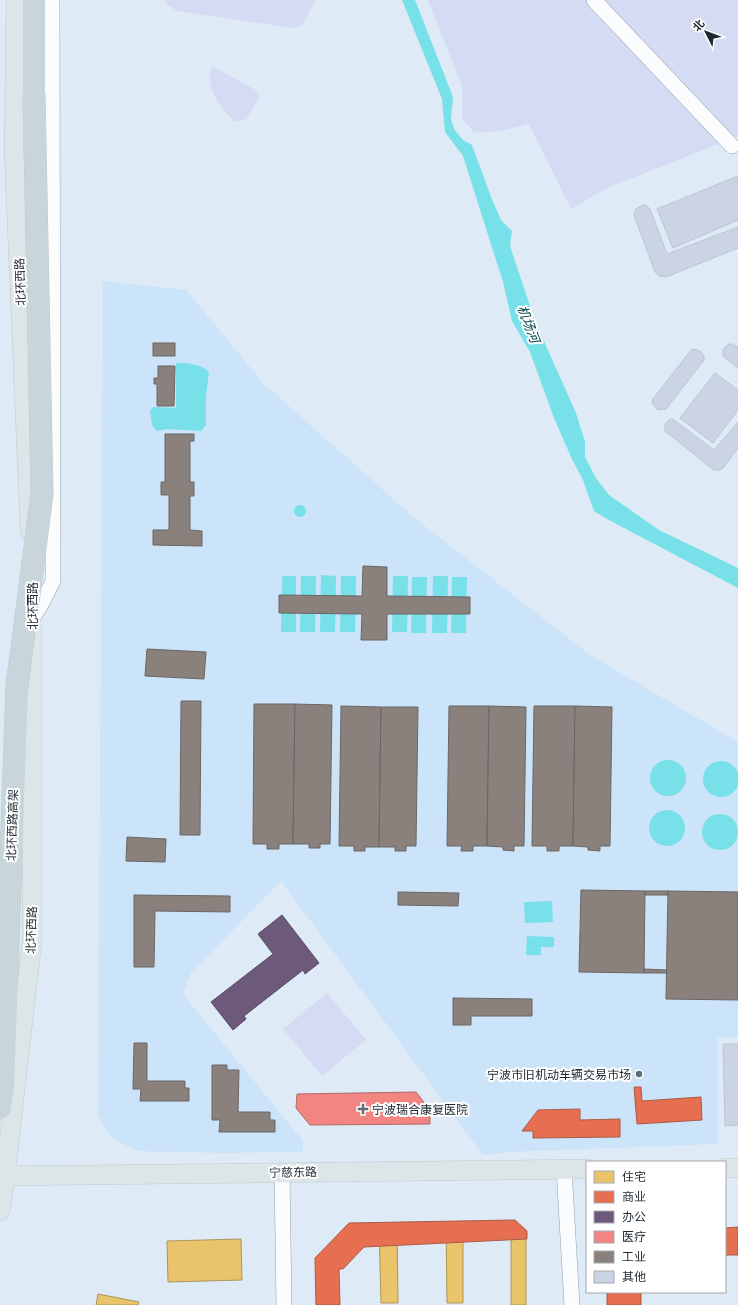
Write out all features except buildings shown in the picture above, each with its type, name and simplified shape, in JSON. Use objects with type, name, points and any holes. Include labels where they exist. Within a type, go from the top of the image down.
[{"type":"highway","name":"北环西路高架","points":[[0,1108],[3,1086],[17,686],[42,494],[34,94],[34,0]]},
{"type":"main road","name":"北环西路","points":[[0,1211],[32,942],[32,560],[14,149],[16,0]]},
{"type":"main road","name":"宁慈东路","points":[[3,1176],[586,1168]]},
{"type":"main road","points":[[726,1168],[738,1168]]},
{"type":"street","points":[[32,619],[53,581],[52,0]]},
{"type":"street","points":[[594,0],[732,146]]},
{"type":"street","points":[[564,1169],[572,1305]]},
{"type":"street","points":[[282,1172],[284,1305]]},
{"type":"shaded area","points":[[166,0],[316,0],[302,25],[294,28],[177,11],[168,5]]},
{"type":"shaded area","points":[[428,0],[738,0],[738,136],[607,188],[571,209],[529,124],[499,131],[474,133],[462,118],[462,86]]},
{"type":"shaded area","points":[[212,66],[254,89],[260,97],[246,119],[236,122],[220,105],[211,88],[210,76]]},
{"type":"shaded area","points":[[103,281],[186,290],[264,384],[417,520],[590,655],[738,742],[738,1037],[717,1038],[718,1144],[508,1152],[483,1155],[281,881],[191,973],[183,994],[303,1141],[303,1152],[224,1153],[137,1151],[110,1137],[98,1115]]},
{"type":"shaded area","points":[[327,993],[366,1040],[322,1076],[283,1029]]},
{"type":"water","name":"机场河","points":[[402,0],[415,0],[453,97],[451,119],[454,129],[463,140],[472,145],[501,220],[512,231],[510,246],[535,321],[576,413],[585,442],[585,457],[596,478],[609,495],[659,530],[738,568],[738,588],[594,511],[583,480],[554,418],[530,352],[512,321],[503,282],[463,156],[445,132],[442,99]]},
{"type":"water","points":[[176,363],[198,366],[209,372],[206,396],[206,425],[201,431],[167,429],[157,431],[152,425],[150,411],[153,407],[176,407]]},
{"type":"water","points":[[298,505],[302,505],[306,511],[302,517],[298,517],[294,513],[294,509]]},
{"type":"water","points":[[321,575],[336,576],[335,632],[320,632]]},
{"type":"water","points":[[282,576],[296,576],[296,632],[281,632]]},
{"type":"water","points":[[301,576],[316,576],[315,632],[300,632]]},
{"type":"water","points":[[341,576],[356,576],[355,632],[340,632]]},
{"type":"water","points":[[393,576],[408,576],[407,632],[392,632]]},
{"type":"water","points":[[433,576],[448,576],[447,633],[432,633]]},
{"type":"water","points":[[412,577],[427,577],[426,633],[411,633]]},
{"type":"water","points":[[452,577],[467,577],[466,633],[451,633]]},
{"type":"water","points":[[668,760],[678,763],[683,768],[686,778],[683,788],[678,793],[668,796],[658,793],[653,788],[650,778],[653,768],[658,763]]},
{"type":"water","points":[[721,761],[731,764],[736,769],[739,779],[736,789],[731,794],[721,797],[711,794],[706,789],[703,779],[706,769],[711,764]]},
{"type":"water","points":[[667,810],[677,813],[682,818],[685,828],[682,838],[677,843],[667,846],[657,843],[652,838],[649,828],[652,818],[657,813]]},
{"type":"water","points":[[720,814],[730,817],[735,822],[738,832],[735,842],[730,847],[720,850],[710,847],[705,842],[702,832],[705,822],[710,817]]},
{"type":"water","points":[[552,901],[553,922],[525,923],[524,902]]},
{"type":"water","points":[[527,936],[554,937],[554,947],[541,947],[541,955],[526,955]]},
{"type":"place","name":"宁波市旧机动车辆交易市场","points":[[639,1074]]},
{"type":"place","name":"宁波瑞合康复医院","points":[[363,1109]]}]
